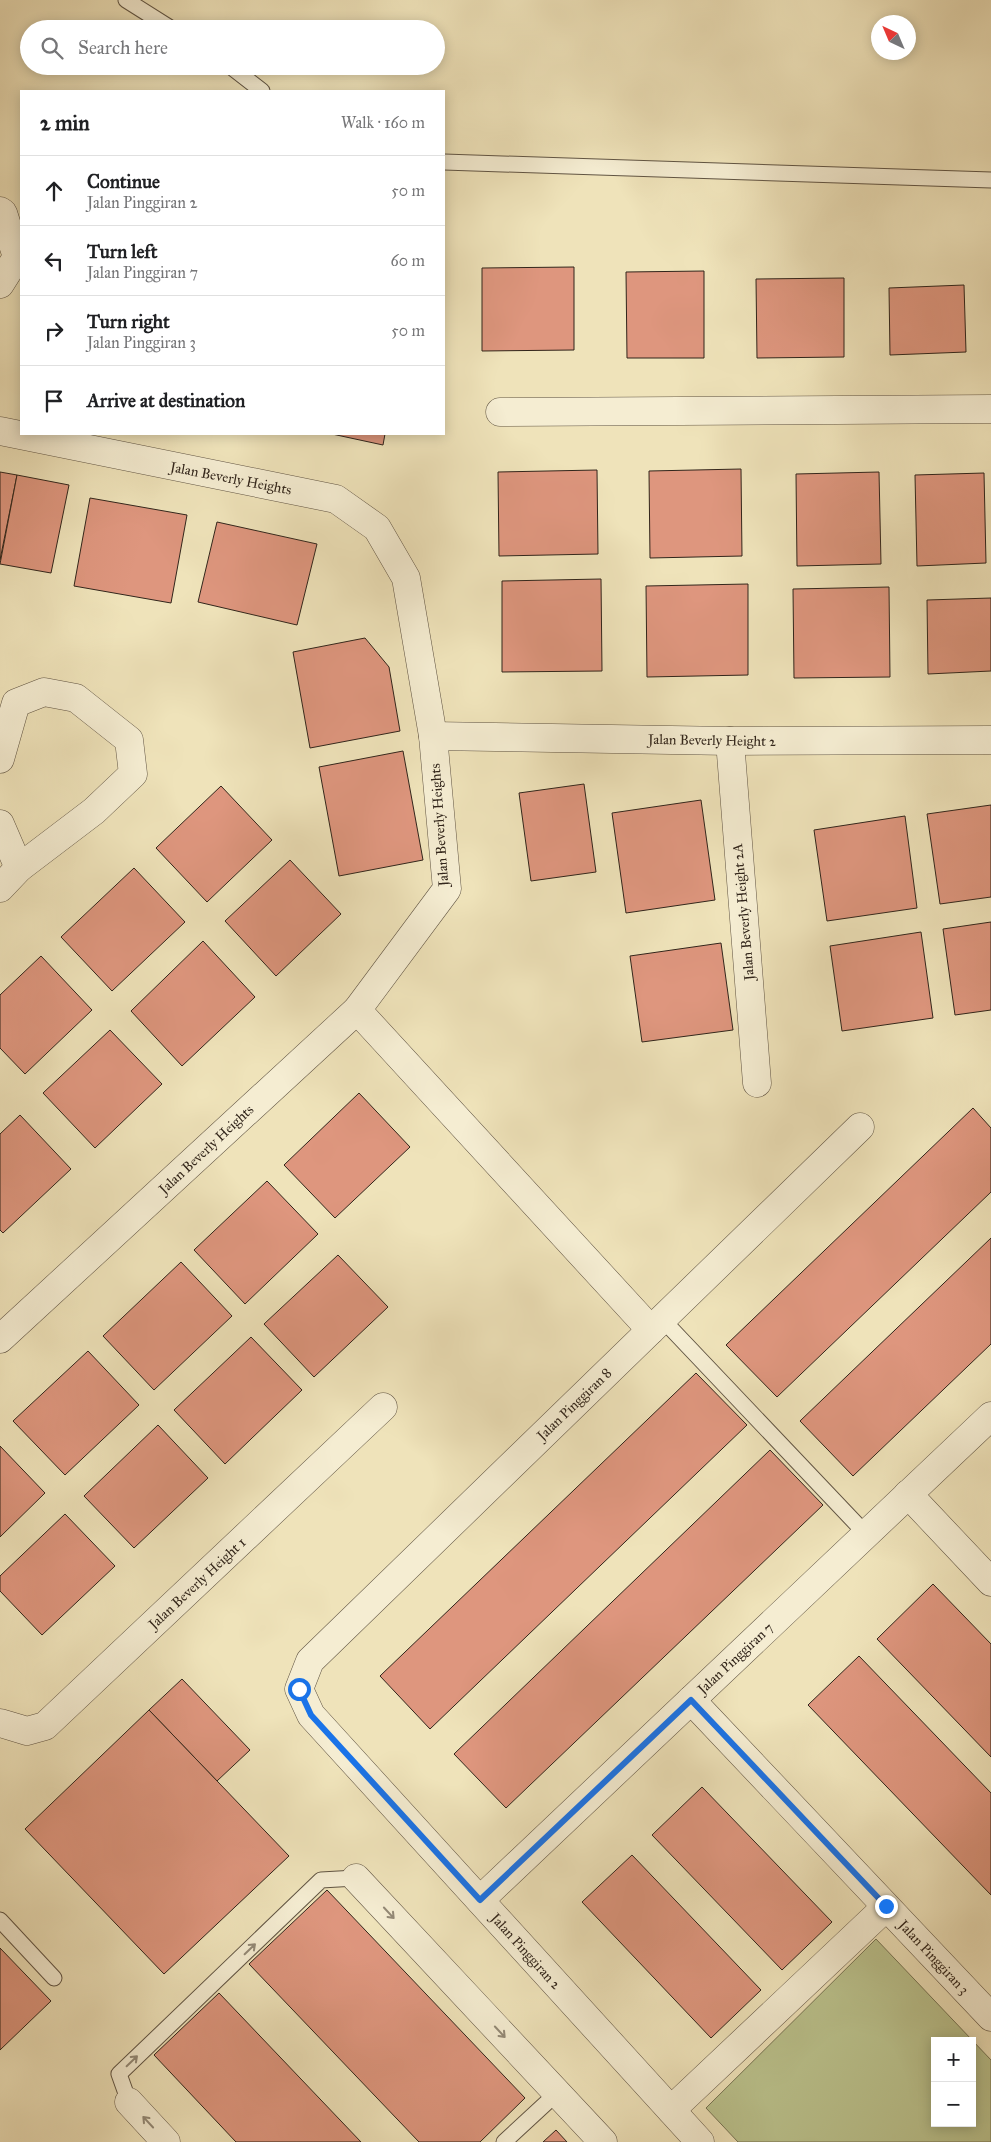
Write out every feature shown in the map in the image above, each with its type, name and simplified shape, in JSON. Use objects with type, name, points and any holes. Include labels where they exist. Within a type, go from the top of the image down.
[{"type":"street","points":[[0,211],[3,213],[17,257],[0,284]]},
{"type":"street","points":[[500,412],[991,409]]},
{"type":"street","name":"Jalan Beverly Heights","points":[[0,432],[336,499],[378,528],[406,578],[433,736],[447,889],[357,1010],[0,1340]]},
{"type":"street","points":[[0,759],[16,703],[44,692],[76,698],[129,740],[133,774],[94,811],[19,868],[0,888]]},
{"type":"street","name":"Jalan Beverly Height 2","points":[[433,736],[730,741],[991,740]]},
{"type":"street","name":"Jalan Beverly Height 2A","points":[[730,741],[757,1083]]},
{"type":"street","points":[[0,824],[19,868]]},
{"type":"street","points":[[357,1010],[657,1324]]},
{"type":"street","name":"Jalan Pinggiran 8","points":[[299,1689],[310,1661],[860,1126]]},
{"type":"street","name":"Jalan Beverly Height 1","points":[[0,1724],[27,1732],[45,1726],[384,1407]]},
{"type":"street","name":"Jalan Pinggiran 7","points":[[480,1900],[991,1416]]},
{"type":"street","points":[[908,1494],[991,1582]]},
{"type":"street","name":"Jalan Pinggiran 2","points":[[299,1689],[311,1715],[700,2142]]},
{"type":"street","name":"Jalan Pinggiran 3","points":[[691,1700],[991,2018]]},
{"type":"street","points":[[356,1878],[603,2142]]},
{"type":"street","points":[[671,2110],[886,1906]]},
{"type":"street","points":[[129,2102],[166,2142]]},
{"type":"lane","points":[[126,0],[158,20]]},
{"type":"lane","points":[[242,75],[261,90]]},
{"type":"lane","points":[[445,162],[991,180]]},
{"type":"lane","points":[[657,1324],[866,1534]]},
{"type":"lane","points":[[129,2102],[119,2074],[321,1880],[356,1878]]},
{"type":"lane","points":[[0,1920],[54,1978]]},
{"type":"lane","points":[[504,2142],[557,2093]]},
{"type":"green space","points":[[876,1939],[969,2037],[931,2037],[931,2127],[976,2127],[976,2044],[991,2060],[991,2142],[738,2142],[706,2108]]},
{"type":"building","points":[[574,267],[574,350],[482,351],[482,268]]},
{"type":"building","points":[[704,271],[704,358],[627,358],[626,272]]},
{"type":"building","points":[[844,278],[844,357],[757,358],[756,279]]},
{"type":"building","points":[[964,285],[966,352],[890,355],[889,288]]},
{"type":"building","points":[[337,435],[385,435],[383,445]]},
{"type":"building","points":[[741,469],[742,556],[650,558],[649,471]]},
{"type":"building","points":[[597,470],[598,554],[499,556],[498,472]]},
{"type":"building","points":[[0,472],[17,475],[0,560]]},
{"type":"building","points":[[879,472],[881,564],[797,566],[796,474]]},
{"type":"building","points":[[984,473],[986,563],[917,566],[915,475]]},
{"type":"building","points":[[17,475],[69,485],[51,573],[0,564]]},
{"type":"building","points":[[90,498],[187,515],[171,603],[74,586]]},
{"type":"building","points":[[217,522],[317,544],[297,625],[198,602]]},
{"type":"building","points":[[601,579],[602,671],[502,672],[502,581]]},
{"type":"building","points":[[748,584],[748,675],[647,677],[646,586]]},
{"type":"building","points":[[889,587],[890,677],[794,678],[793,589]]},
{"type":"building","points":[[991,598],[991,671],[928,674],[927,600]]},
{"type":"building","points":[[365,638],[389,667],[400,731],[310,748],[293,652]]},
{"type":"building","points":[[403,751],[423,860],[339,876],[319,767]]},
{"type":"building","points":[[584,784],[596,872],[531,881],[519,793]]},
{"type":"building","points":[[221,786],[272,840],[207,902],[156,848]]},
{"type":"building","points":[[701,800],[715,900],[626,913],[612,813]]},
{"type":"building","points":[[991,805],[991,897],[940,904],[927,814]]},
{"type":"building","points":[[905,816],[917,908],[827,921],[814,830]]},
{"type":"building","points":[[290,860],[341,914],[276,976],[225,921]]},
{"type":"building","points":[[134,868],[185,922],[112,991],[61,937]]},
{"type":"building","points":[[991,922],[991,1010],[955,1015],[943,929]]},
{"type":"building","points":[[921,932],[933,1018],[842,1031],[830,946]]},
{"type":"building","points":[[203,941],[255,997],[182,1066],[131,1011]]},
{"type":"building","points":[[721,943],[733,1030],[642,1042],[630,956]]},
{"type":"building","points":[[41,956],[92,1010],[25,1074],[0,1048],[0,995]]},
{"type":"building","points":[[110,1030],[162,1084],[95,1148],[43,1093]]},
{"type":"building","points":[[359,1093],[410,1147],[335,1218],[284,1165]]},
{"type":"building","points":[[973,1108],[991,1128],[991,1192],[777,1397],[726,1345]]},
{"type":"building","points":[[20,1115],[71,1169],[3,1233],[0,1230],[0,1134]]},
{"type":"building","points":[[267,1181],[318,1234],[245,1304],[194,1250]]},
{"type":"building","points":[[991,1238],[991,1344],[853,1476],[800,1421]]},
{"type":"building","points":[[338,1255],[388,1307],[314,1377],[264,1324]]},
{"type":"building","points":[[181,1262],[232,1316],[154,1390],[103,1336]]},
{"type":"building","points":[[251,1337],[302,1390],[225,1464],[174,1410]]},
{"type":"building","points":[[88,1351],[139,1405],[65,1475],[13,1421]]},
{"type":"building","points":[[696,1373],[747,1425],[430,1729],[380,1676]]},
{"type":"building","points":[[158,1425],[208,1478],[134,1548],[84,1496]]},
{"type":"building","points":[[0,1446],[45,1493],[0,1537]]},
{"type":"building","points":[[770,1450],[823,1505],[506,1808],[454,1754]]},
{"type":"building","points":[[65,1514],[115,1566],[42,1635],[0,1591],[0,1576]]},
{"type":"building","points":[[933,1584],[991,1644],[991,1757],[877,1639]]},
{"type":"building","points":[[859,1656],[991,1793],[991,1895],[808,1705]]},
{"type":"building","points":[[182,1679],[250,1750],[217,1781],[149,1710]]},
{"type":"building","points":[[149,1710],[289,1856],[164,1974],[25,1829]]},
{"type":"building","points":[[702,1787],[832,1922],[782,1970],[652,1835]]},
{"type":"building","points":[[632,1855],[761,1990],[711,2038],[582,1902]]},
{"type":"building","points":[[327,1890],[525,2098],[480,2142],[419,2142],[249,1964]]},
{"type":"building","points":[[0,1948],[51,2001],[0,2050]]},
{"type":"building","points":[[219,1993],[361,2142],[236,2142],[154,2055]]},
{"type":"building","points":[[556,2130],[567,2142],[543,2142]]},
{"type":"route","points":[[299,1689],[311,1715],[480,1900],[691,1700],[886,1906]]}]
